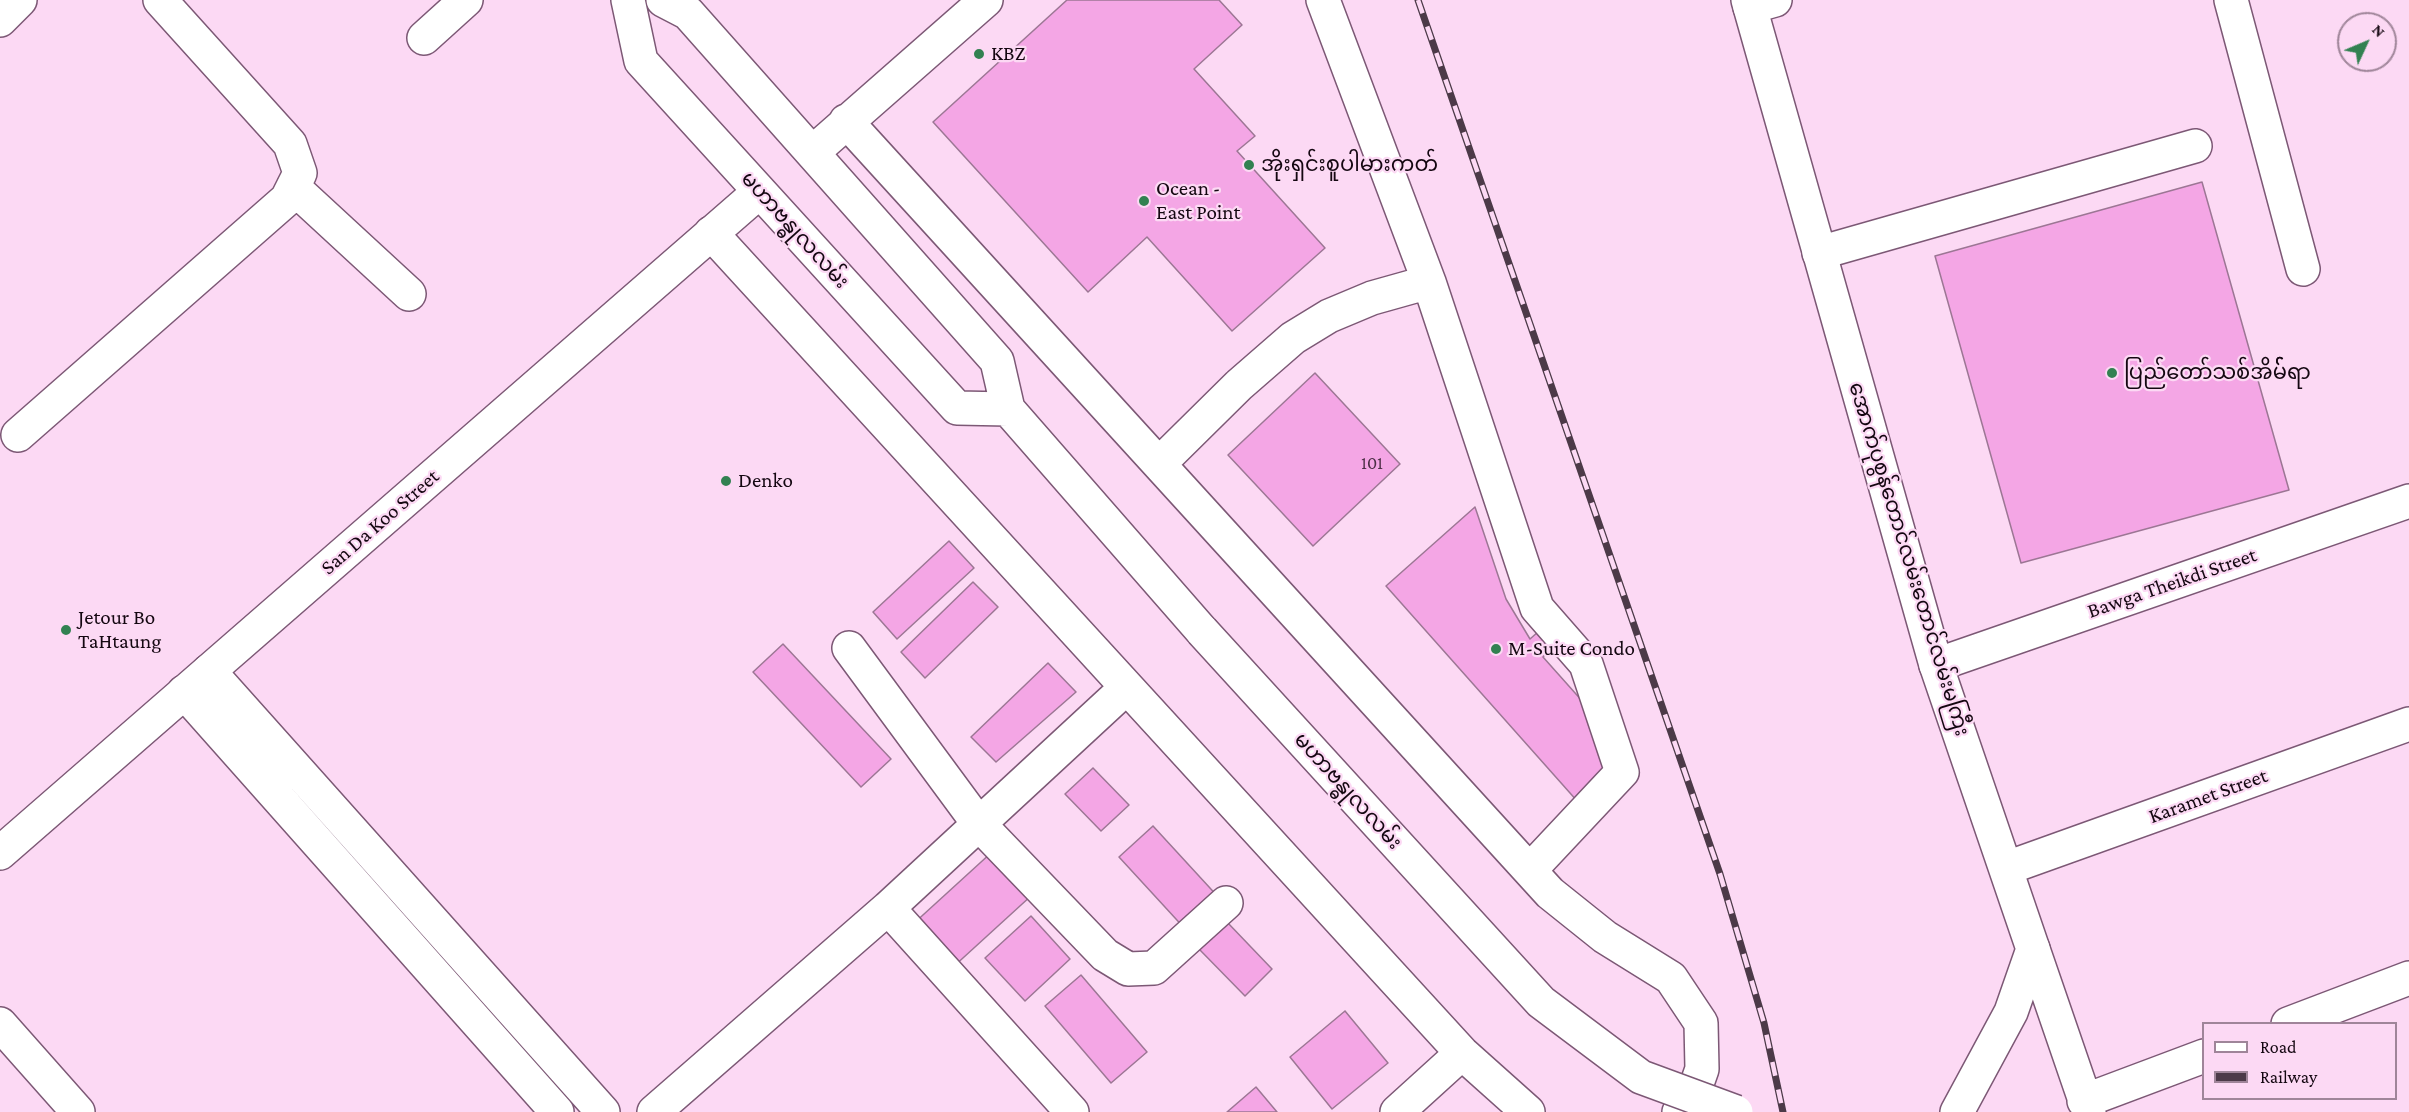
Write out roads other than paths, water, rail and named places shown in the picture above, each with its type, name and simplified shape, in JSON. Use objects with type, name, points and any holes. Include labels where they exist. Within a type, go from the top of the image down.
[{"type":"street","points":[[0,20],[20,0]]},
{"type":"street","points":[[18,435],[287,199],[300,173],[290,144],[160,0]]},
{"type":"street","points":[[424,38],[466,0]]},
{"type":"street","name":"မဟာဗန္ဓုလလမ်း","points":[[628,0],[641,61],[957,408],[1008,409]]},
{"type":"street","name":"မဟာဗန္ဓုလလမ်း","points":[[663,0],[688,13],[997,361],[1008,409],[1202,631],[1541,1002],[1641,1077],[1736,1112]]},
{"type":"street","points":[[813,152],[986,0]]},
{"type":"street","points":[[1323,0],[1429,282],[1537,608],[1586,664],[1622,772],[1530,870]]},
{"type":"street","points":[[2231,0],[2303,269]]},
{"type":"street","name":"အောက်ပုစွန်တောင်လမ်းတောင်လမ်းမကြီး","points":[[1758,2],[1820,253],[1936,665],[2007,868],[2086,1106]]},
{"type":"street","points":[[846,122],[1551,893],[1605,938],[1671,978],[1701,1023],[1702,1069],[1693,1095],[1679,1112]]},
{"type":"street","points":[[1820,253],[2195,146]]},
{"type":"street","points":[[292,187],[409,294]]},
{"type":"street","name":"San Da Koo Street","points":[[0,853],[759,192]]},
{"type":"street","points":[[711,233],[1461,1053],[1528,1112]]},
{"type":"street","points":[[1160,463],[1239,385],[1293,338],[1329,316],[1372,297],[1429,282]]},
{"type":"street","name":"Bawga Theikdi Street","points":[[1936,665],[2409,501]]},
{"type":"street","points":[[849,648],[978,823],[1105,955],[1128,969],[1154,968],[1226,903]]},
{"type":"street","points":[[196,682],[422,910],[603,1112]]},
{"type":"street","points":[[196,682],[398,934],[557,1112]]},
{"type":"street","points":[[654,1112],[888,908],[1126,688]]},
{"type":"street","name":"Karamet Street","points":[[2007,868],[2409,724]]},
{"type":"street","points":[[888,908],[1072,1112]]},
{"type":"street","points":[[398,934],[422,910]]},
{"type":"street","points":[[1957,1112],[2011,1012],[2033,949]]},
{"type":"street","points":[[2291,1022],[2409,978]]},
{"type":"street","points":[[0,1024],[78,1112]]},
{"type":"street","points":[[1397,1112],[1461,1053]]},
{"type":"street","points":[[2086,1106],[2202,1057]]},
{"type":"railway","points":[[1418,0],[1720,874],[1764,1023],[1783,1112]]},
{"type":"place","name":"KBZ","points":[[979,54]]},
{"type":"place","name":"အိုးရှင်းစူပါမားကတ်","points":[[1249,165]]},
{"type":"place","name":"Ocean - East Point","points":[[1144,201]]},
{"type":"place","name":"ပြည်တော်သစ်အိမ််ရာ","points":[[2112,373]]},
{"type":"place","name":"Denko","points":[[726,481]]},
{"type":"place","name":"Jetour Bo TaHtaung","points":[[66,630]]},
{"type":"place","name":"M-Suite Condo","points":[[1496,649]]}]
